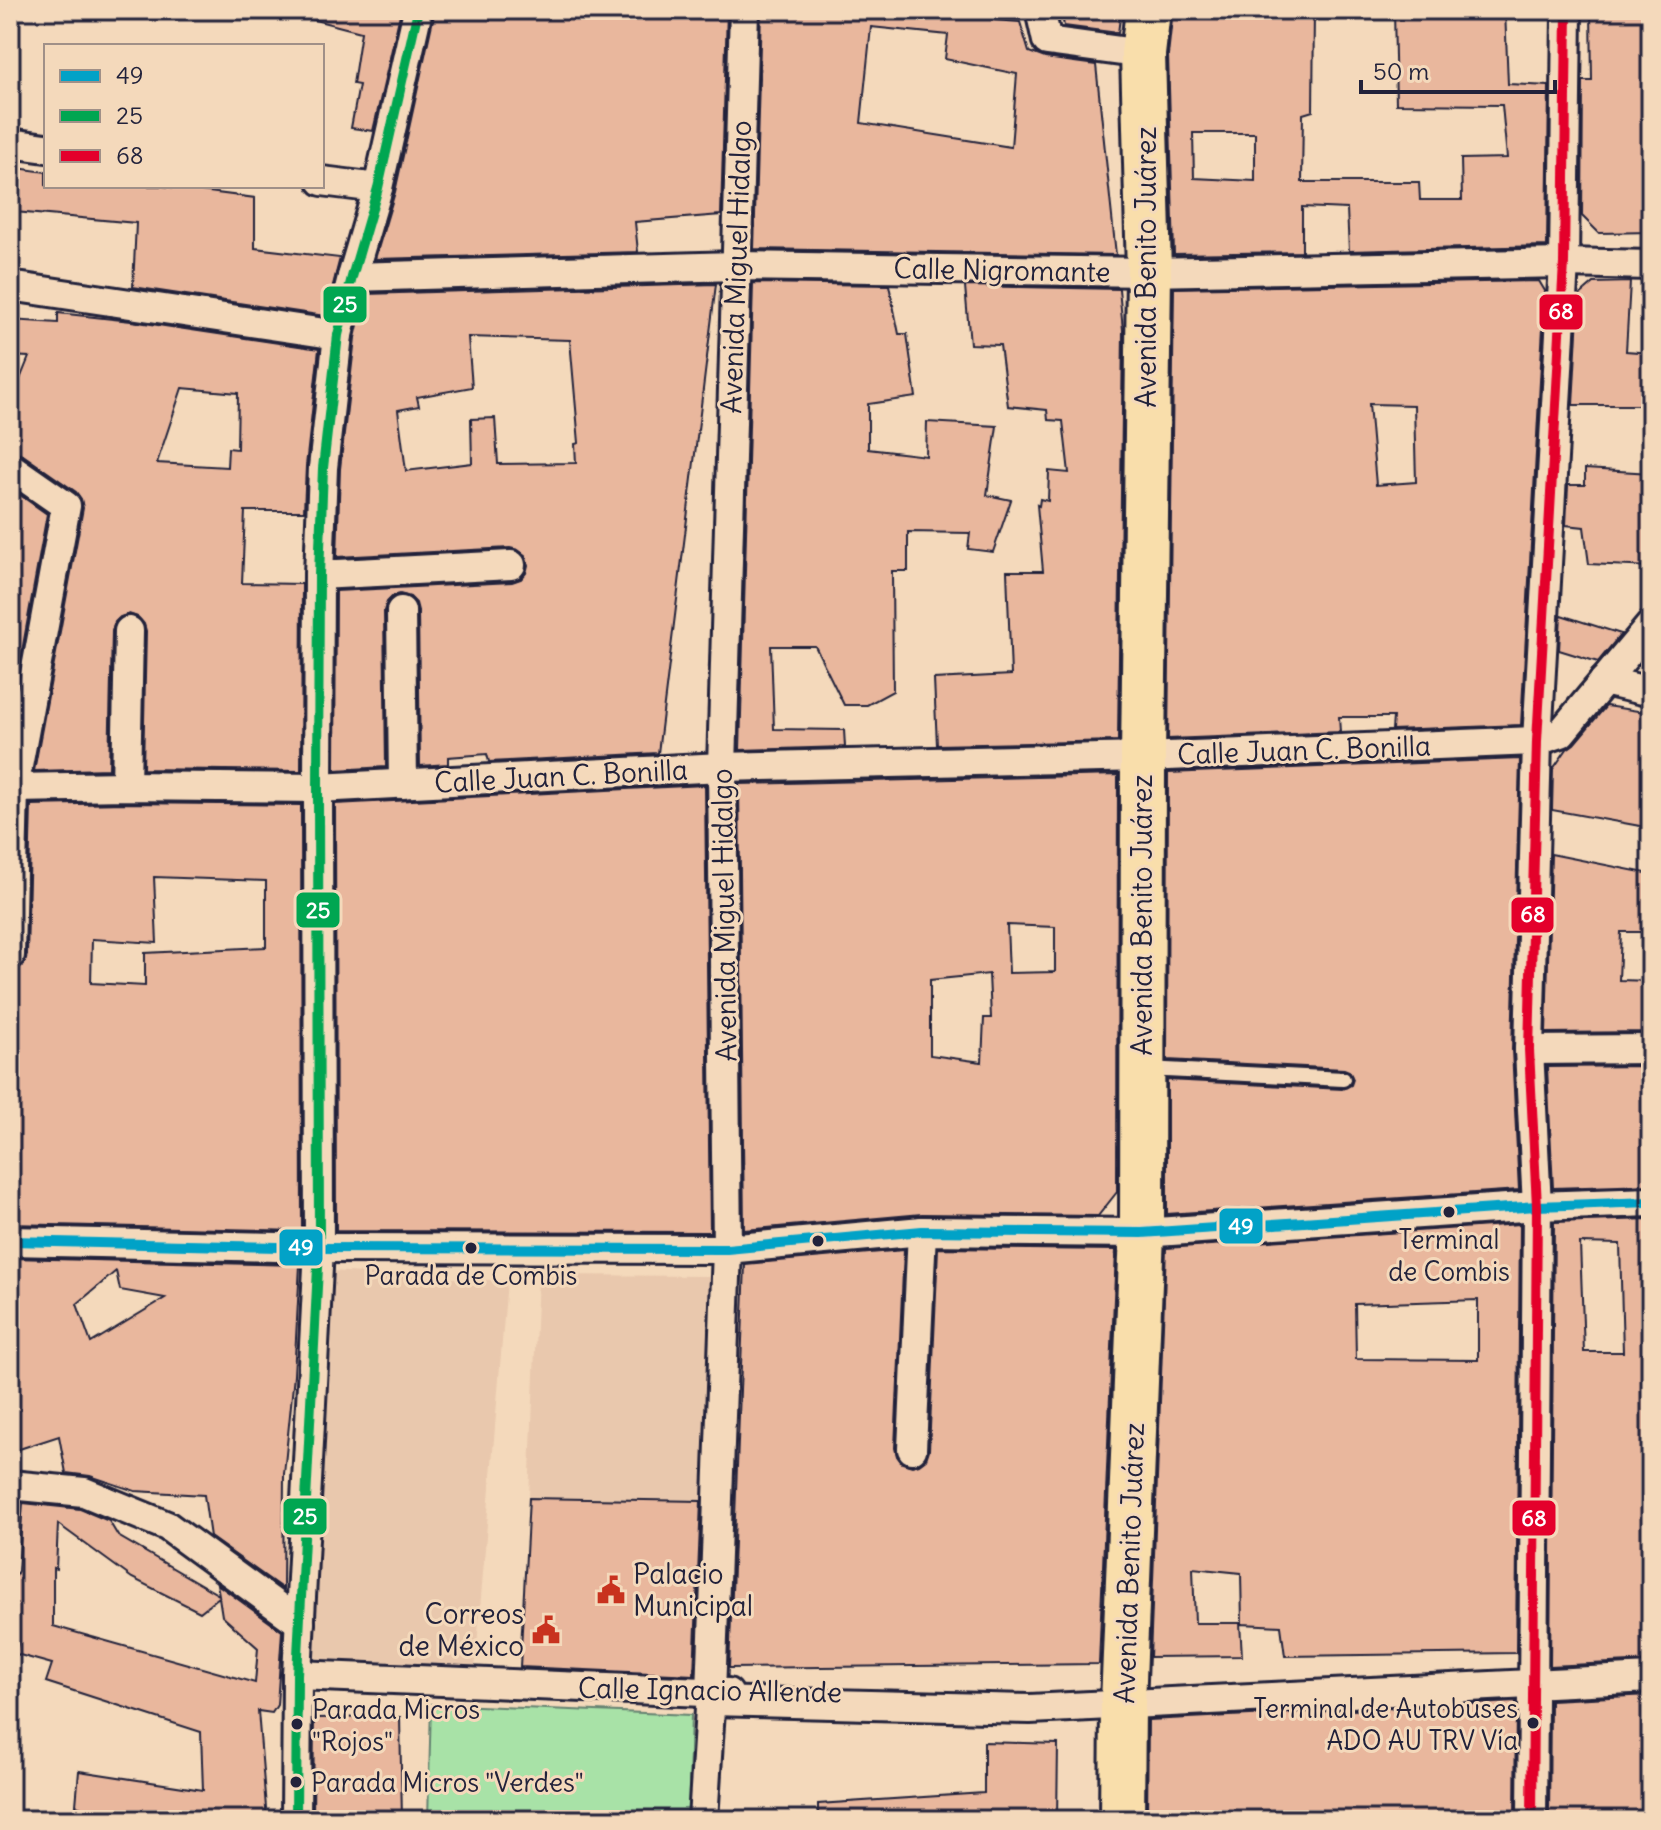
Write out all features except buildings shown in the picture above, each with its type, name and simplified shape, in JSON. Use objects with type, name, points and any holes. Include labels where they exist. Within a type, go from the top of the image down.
[{"type":"main road","name":"Avenida Benito Juárez","points":[[1122,1820],[1142,1233],[1143,757],[1149,272],[1143,54],[1148,10]]},
{"type":"street","points":[[296,1820],[297,1675],[319,1248],[319,575],[323,468],[338,335],[378,188],[418,10]]},
{"type":"street","name":"Avenida Miguel Hidalgo","points":[[703,1820],[711,1697],[727,1249],[722,767],[744,10]]},
{"type":"street","points":[[1040,10],[1047,41],[1143,54]]},
{"type":"street","points":[[1532,1820],[1537,1206],[1529,1050],[1549,737],[1564,263],[1567,10]]},
{"type":"street","points":[[10,143],[44,148]]},
{"type":"street","points":[[324,181],[378,188]]},
{"type":"street","name":"Calle Nigromante","points":[[352,277],[736,266],[1149,272],[1564,263],[1651,265]]},
{"type":"street","points":[[10,286],[338,335]]},
{"type":"street","points":[[10,467],[66,506],[14,788],[10,955]]},
{"type":"street","points":[[319,575],[511,565]]},
{"type":"street","points":[[401,611],[403,784]]},
{"type":"street","points":[[1549,737],[1604,681],[1651,625]]},
{"type":"street","points":[[126,786],[129,631]]},
{"type":"street","points":[[1604,681],[1651,692]]},
{"type":"street","name":"Calle Juan C. Bonilla","points":[[14,788],[318,788],[722,767],[1143,757],[1549,737]]},
{"type":"street","points":[[1529,1050],[1651,1049]]},
{"type":"street","points":[[10,1241],[319,1248],[727,1249],[922,1231],[1142,1233],[1537,1206],[1651,1202]]},
{"type":"street","points":[[912,1449],[922,1231]]},
{"type":"street","points":[[10,1485],[84,1492],[167,1526],[300,1623]]},
{"type":"street","name":"Calle Ignacio Allende","points":[[297,1675],[711,1697],[1030,1709],[1124,1700]]},
{"type":"street","points":[[1124,1700],[1651,1678]]},
{"type":"lane","points":[[1142,1069],[1343,1079]]},
{"type":"shaded area","points":[[329,1271],[507,1281],[475,1670],[311,1661]]},
{"type":"shaded area","points":[[538,1275],[716,1276],[704,1501],[529,1498]]},
{"type":"green space","points":[[431,1704],[691,1715],[688,1820],[428,1820]]},
{"type":"transit line","name":"25","points":[[296,1820],[297,1675],[319,1248],[319,575],[323,468],[338,335],[378,188],[418,10]]},
{"type":"transit line","name":"68","points":[[1532,1820],[1537,1206],[1529,1050],[1537,741],[1564,263],[1567,10]]},
{"type":"transit line","name":"49","points":[[10,1241],[319,1248],[727,1249],[922,1231],[1142,1233],[1537,1206],[1651,1202]]},
{"type":"place","name":"Terminal de Combis","points":[[1449,1212]]},
{"type":"place","name":"Parada de Combis","points":[[471,1248]]},
{"type":"place","name":"Palacio Municipal","points":[[611,1590]]},
{"type":"place","name":"Correos de México","points":[[546,1630]]},
{"type":"place","name":"Terminal de Autobuses ADO AU TRV Vía","points":[[1533,1723]]},
{"type":"place","name":"Parada Micros \"Rojos\"","points":[[297,1724]]},
{"type":"place","name":"Parada Micros \"Verdes\"","points":[[296,1782]]}]
